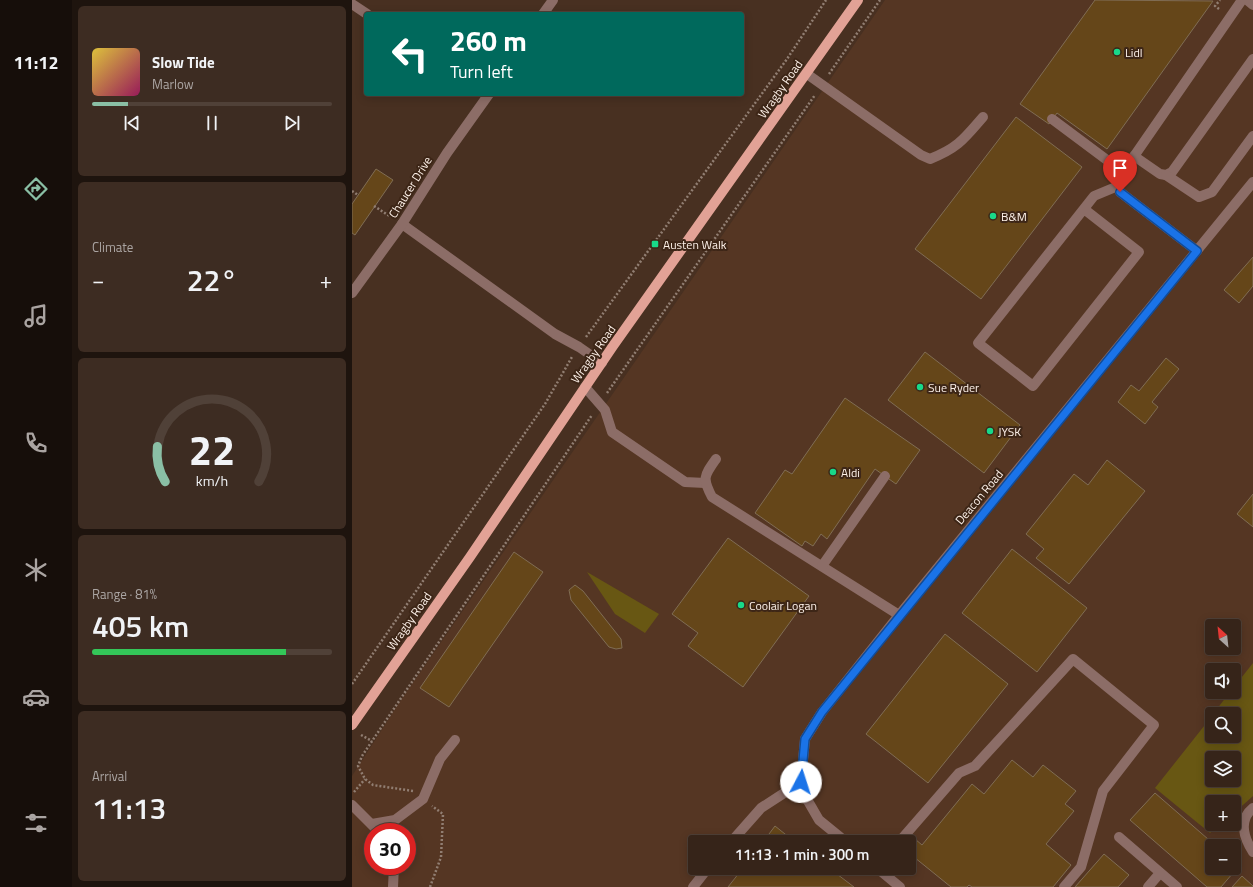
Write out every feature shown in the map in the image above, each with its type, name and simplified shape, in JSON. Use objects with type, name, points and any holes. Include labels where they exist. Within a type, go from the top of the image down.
[{"type":"main road","name":"Wragby Road","points":[[352,725],[585,387],[858,0]]},
{"type":"street","points":[[544,12],[552,0]]},
{"type":"street","points":[[1197,251],[1120,192],[1118,186],[1119,178],[1242,0]]},
{"type":"street","points":[[1247,0],[1253,5]]},
{"type":"street","points":[[352,4],[364,12]]},
{"type":"street","points":[[1166,175],[1172,172],[1253,59]]},
{"type":"street","points":[[807,74],[921,155],[930,159],[948,152],[961,143],[983,117]]},
{"type":"street","name":"Chaucer Drive","points":[[352,294],[402,224],[447,153],[486,96]]},
{"type":"street","points":[[1052,119],[1123,172]]},
{"type":"street","points":[[1134,156],[1160,174],[1166,175],[1199,197],[1208,195],[1212,192],[1253,136]]},
{"type":"street","name":"Deacon Road","points":[[837,835],[819,820],[808,801],[801,782],[805,739],[822,712],[899,615],[1253,182]]},
{"type":"street","points":[[1084,208],[1139,252],[1033,386],[978,343],[1084,208],[1094,196],[1118,186]]},
{"type":"street","points":[[402,224],[555,334],[579,346],[602,363]]},
{"type":"street","points":[[585,387],[605,410],[612,432],[685,482],[705,483]]},
{"type":"street","points":[[716,459],[706,473],[705,483],[712,497],[899,615]]},
{"type":"street","points":[[822,566],[885,476]]},
{"type":"street","points":[[905,835],[959,773],[975,766],[1073,659],[1154,725],[1103,790],[1080,867],[1064,887]]},
{"type":"street","points":[[387,823],[423,800],[440,759],[455,740]]},
{"type":"street","points":[[737,835],[761,808],[801,782]]},
{"type":"street","points":[[352,805],[371,823]]},
{"type":"street","points":[[1253,808],[1247,812],[1243,824],[1247,842],[1253,852]]},
{"type":"street","points":[[1119,837],[1177,887]]},
{"type":"street","points":[[1148,887],[1160,872]]},
{"type":"street","points":[[393,887],[394,875]]},
{"type":"street","points":[[693,887],[702,875]]},
{"type":"street","points":[[885,875],[900,887]]},
{"type":"path","points":[[591,330],[788,59],[826,0]]},
{"type":"path","points":[[352,794],[365,779],[358,766],[362,756],[600,403],[880,0]]},
{"type":"path","points":[[352,191],[358,195]]},
{"type":"path","points":[[374,206],[402,224]]},
{"type":"path","points":[[352,684],[540,411],[566,365]]},
{"type":"shaded area","points":[[885,0],[1253,0],[1253,887],[352,887],[352,776],[399,703]]},
{"type":"shaded area","points":[[587,572],[659,614],[645,633],[615,614]]},
{"type":"shaded area","points":[[1253,663],[1253,796],[1241,807],[1241,795],[1205,795],[1205,829],[1155,788],[1205,725],[1205,743],[1241,743],[1241,707],[1218,707],[1225,699],[1241,699],[1241,678]]},
{"type":"building","name":"Lidl","points":[[1095,0],[1213,1],[1107,149],[1057,113],[1049,124],[1020,104]]},
{"type":"building","points":[[1016,117],[1082,167],[981,299],[915,249]]},
{"type":"building","points":[[376,169],[393,180],[355,235],[352,233],[352,204]]},
{"type":"building","points":[[1253,257],[1253,286],[1239,303],[1224,290]]},
{"type":"building","points":[[925,352],[1020,425],[984,473],[888,400]]},
{"type":"building","points":[[1166,358],[1179,369],[1152,402],[1158,407],[1145,424],[1118,402],[1131,385],[1139,391]]},
{"type":"building","name":"Aldi","points":[[845,398],[920,450],[896,484],[875,469],[827,539],[821,534],[813,546],[805,541],[802,546],[755,513],[785,470],[792,474]]},
{"type":"building","points":[[1107,460],[1145,491],[1069,584],[1036,558],[1044,549],[1026,534],[1074,474],[1088,485]]},
{"type":"building","points":[[1253,494],[1253,527],[1237,514]]},
{"type":"building","name":"Coolair Logan","points":[[728,538],[809,596],[743,687],[688,646],[698,633],[672,614]]},
{"type":"building","points":[[1012,549],[1087,608],[1037,672],[962,613]]},
{"type":"building","points":[[514,552],[543,572],[449,707],[420,688]]},
{"type":"building","points":[[575,585],[583,591],[621,639],[622,648],[616,649],[609,647],[571,600],[569,590]]},
{"type":"building","points":[[945,634],[1008,684],[928,783],[866,734]]},
{"type":"building","points":[[1012,760],[1033,777],[1043,765],[1076,791],[1065,804],[1074,811],[1046,844],[1071,865],[1053,887],[972,887],[969,885],[967,887],[951,887],[916,859],[916,840],[922,845],[972,784],[984,794]]},
{"type":"building","points":[[1155,793],[1208,839],[1205,839],[1205,875],[1231,875],[1221,887],[1207,887],[1130,820]]},
{"type":"building","points":[[775,826],[786,835],[768,835]]},
{"type":"building","points":[[1104,854],[1129,875],[1118,887],[1075,887]]},
{"type":"building","points":[[737,875],[838,875],[854,887],[728,887]]},
{"type":"building","points":[[1242,876],[1253,886],[1253,887],[1232,887]]},
{"type":"place","name":"Lidl","points":[[1117,52]]},
{"type":"place","name":"B&M","points":[[993,216]]},
{"type":"place","name":"Austen Walk","points":[[655,244]]},
{"type":"place","name":"Sue Ryder","points":[[920,387]]},
{"type":"place","name":"JYSK","points":[[990,431]]},
{"type":"place","name":"Aldi","points":[[833,472]]},
{"type":"place","name":"Coolair Logan","points":[[741,605]]},
{"type":"route","points":[[801,782],[805,739],[822,712],[899,615],[1062,418],[1197,251],[1120,192]]}]
